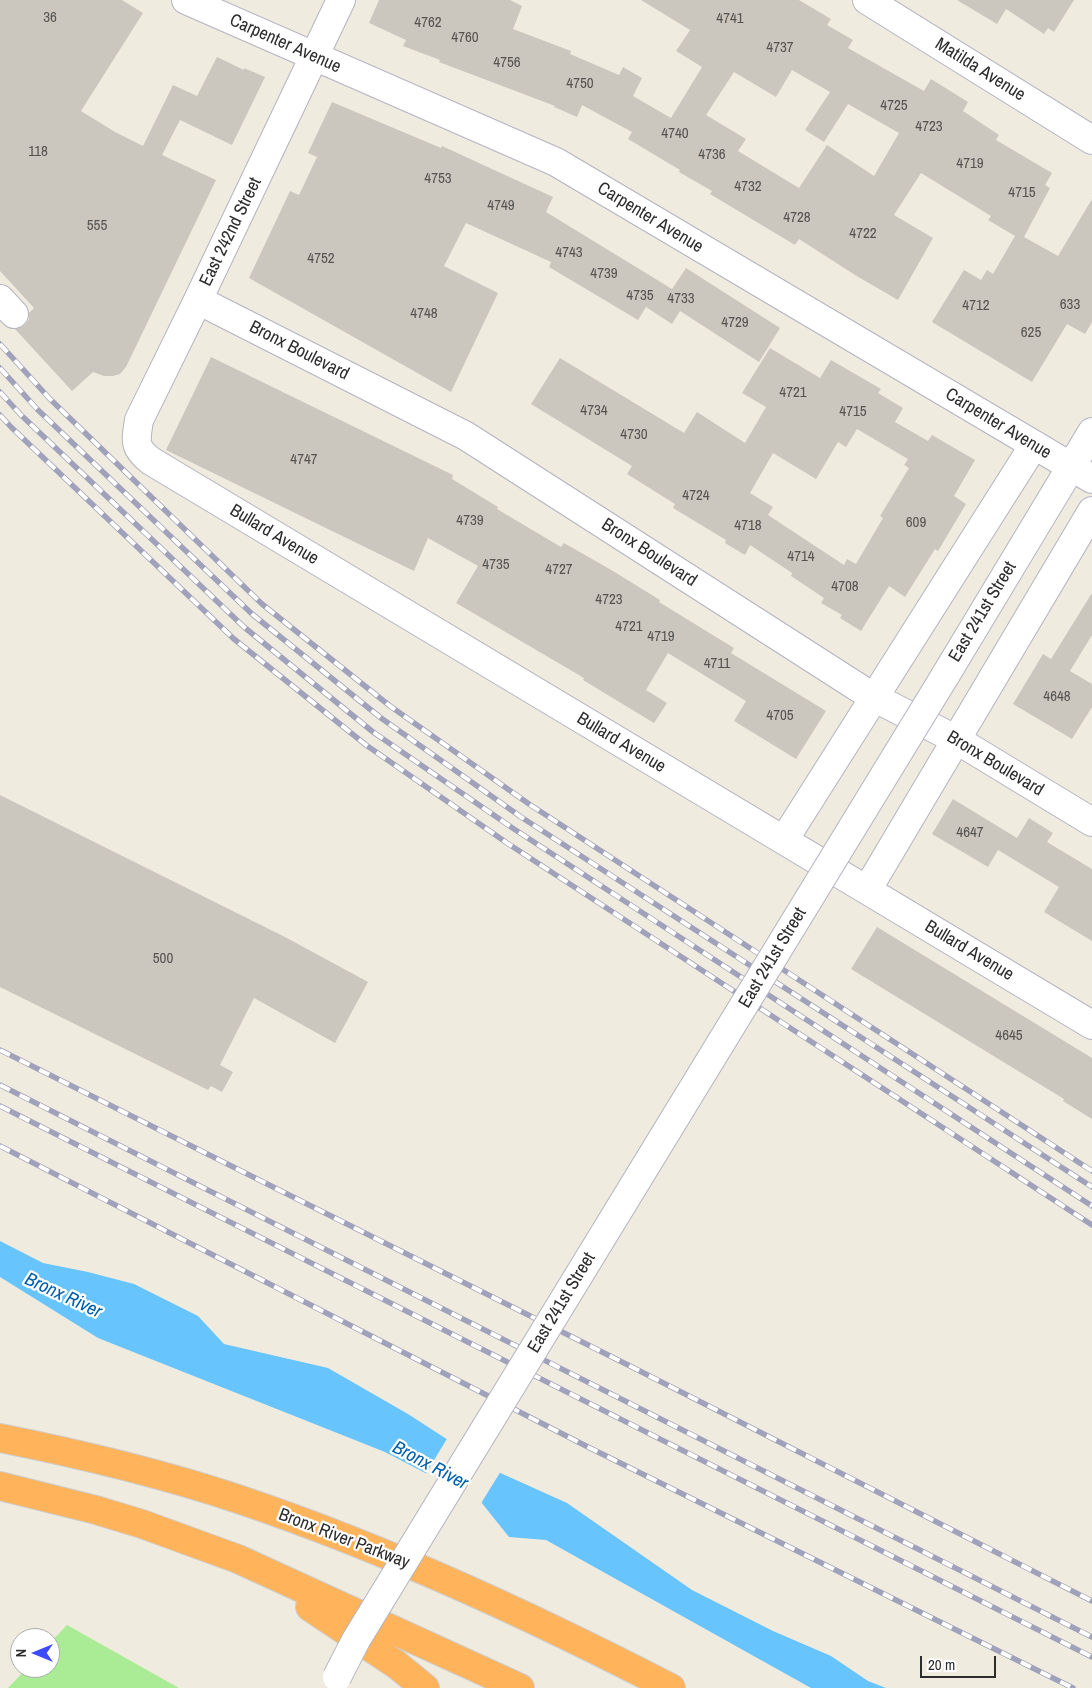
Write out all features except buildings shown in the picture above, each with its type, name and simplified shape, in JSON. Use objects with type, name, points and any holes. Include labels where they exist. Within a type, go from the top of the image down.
[{"type":"highway","name":"Bronx River Parkway","points":[[0,1438],[56,1449],[146,1472],[236,1498],[313,1526],[451,1582],[670,1688]]},
{"type":"highway","points":[[0,1486],[96,1510],[238,1559],[520,1688]]},
{"type":"highway","points":[[238,1559],[397,1665],[425,1688]]},
{"type":"street","name":"Carpenter Avenue","points":[[186,0],[556,162],[1081,473]]},
{"type":"street","name":"East 242nd Street","points":[[151,461],[139,452],[136,440],[139,420],[341,0]]},
{"type":"street","name":"Matilda Avenue","points":[[867,0],[1092,140]]},
{"type":"street","name":"Bronx Boulevard","points":[[198,300],[466,436],[873,697],[956,740],[1092,822]]},
{"type":"street","name":"East 241st Street","points":[[335,1682],[356,1640],[945,676],[1081,473],[1092,432]]},
{"type":"street","points":[[784,840],[1034,445]]},
{"type":"street","name":"Bullard Avenue","points":[[151,461],[1092,1024]]},
{"type":"street","points":[[866,890],[1092,511]]},
{"type":"green space","points":[[67,1625],[179,1688],[8,1688],[18,1678],[60,1678],[60,1632]]},
{"type":"water","name":"Bronx River","points":[[0,1241],[43,1263],[134,1284],[198,1316],[224,1344],[328,1368],[408,1414],[496,1471],[567,1503],[692,1590],[773,1631],[831,1656],[868,1681],[886,1688],[811,1688],[546,1540],[509,1537],[481,1502],[385,1452],[98,1338],[0,1277]]},
{"type":"pier","points":[[448,1437],[501,1471],[480,1505],[425,1475]]},
{"type":"railway","points":[[0,344],[50,399],[262,604],[390,706],[529,804],[1092,1171]]},
{"type":"railway","points":[[0,368],[38,410],[252,614],[381,718],[521,817],[1092,1187]]},
{"type":"railway","points":[[0,392],[21,415],[244,627],[373,732],[514,829],[1092,1206]]},
{"type":"railway","points":[[0,415],[234,639],[366,745],[507,843],[1092,1225]]},
{"type":"railway","points":[[0,1050],[630,1366],[1092,1601]]},
{"type":"railway","points":[[0,1085],[1092,1637]]},
{"type":"railway","points":[[0,1106],[1092,1657]]},
{"type":"railway","points":[[0,1146],[588,1447],[1073,1688]]}]
